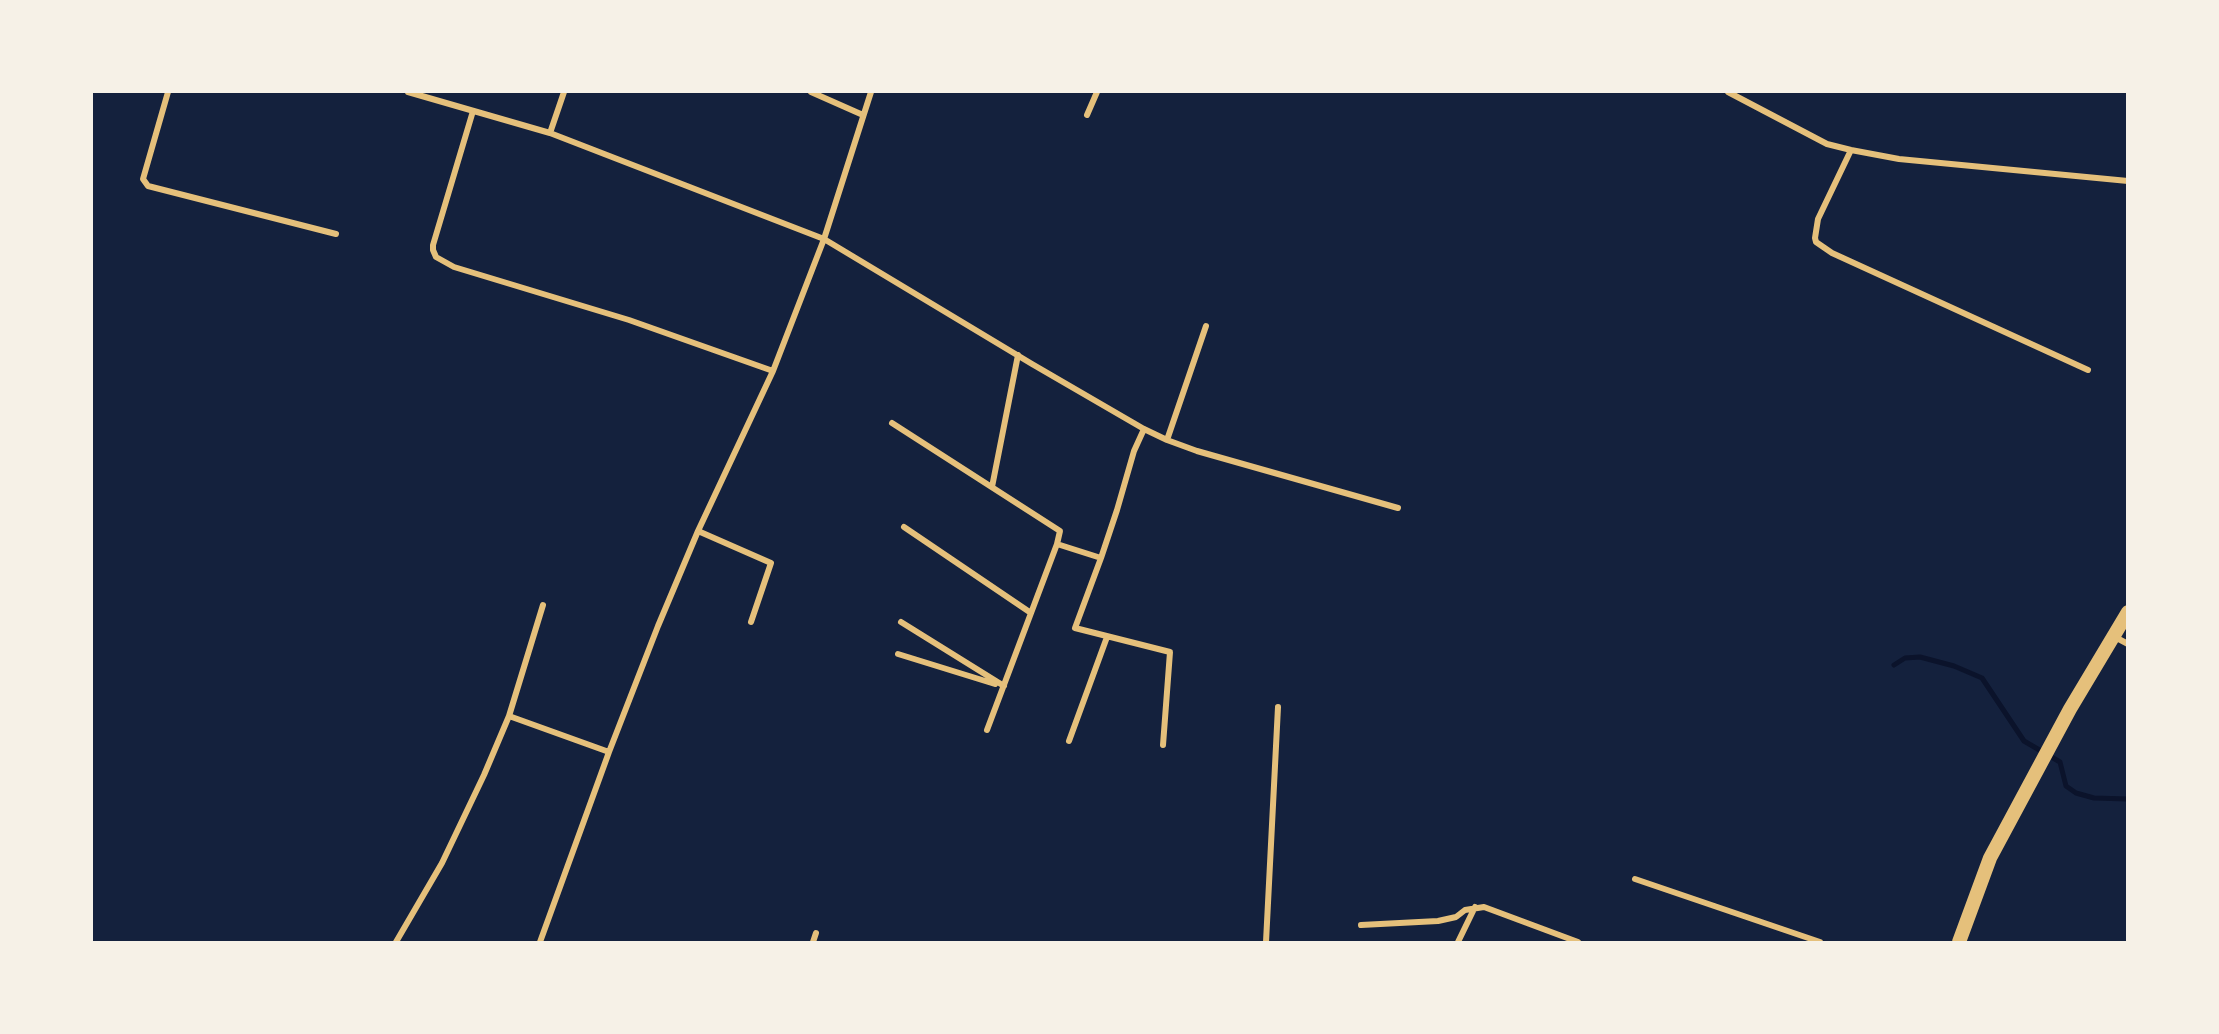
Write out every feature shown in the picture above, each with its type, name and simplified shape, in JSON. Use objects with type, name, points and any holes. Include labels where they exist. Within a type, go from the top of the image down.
[{"type":"main road","points":[[1959,942],[1990,858],[2049,748],[2127,612]]},
{"type":"street","points":[[168,92],[144,179],[148,186],[336,234]]},
{"type":"street","points":[[408,92],[550,133],[824,239],[1144,429],[1167,440],[1197,451],[1398,508]]},
{"type":"street","points":[[550,133],[564,92]]},
{"type":"street","points":[[811,92],[863,115]]},
{"type":"street","points":[[540,942],[609,752],[658,626],[698,531],[773,371],[824,239],[871,92]]},
{"type":"street","points":[[1087,115],[1097,92]]},
{"type":"street","points":[[1728,92],[1827,144],[1851,150],[1899,159],[2127,181]]},
{"type":"street","points":[[473,111],[433,245],[436,257],[463,270],[629,320],[773,371]]},
{"type":"street","points":[[1851,150],[1818,219],[1816,242],[1832,253],[2088,370]]},
{"type":"street","points":[[1167,440],[1206,326]]},
{"type":"street","points":[[992,487],[1018,355]]},
{"type":"street","points":[[892,423],[1060,531],[987,730]]},
{"type":"street","points":[[1144,429],[1134,451],[1118,510],[1075,628],[1170,652],[1163,745]]},
{"type":"street","points":[[904,527],[1031,613]]},
{"type":"street","points":[[698,531],[771,563],[751,622]]},
{"type":"street","points":[[1057,544],[1101,558]]},
{"type":"street","points":[[396,942],[442,863],[484,775],[509,716],[543,605]]},
{"type":"street","points":[[901,622],[1004,686]]},
{"type":"street","points":[[2113,636],[2127,644]]},
{"type":"street","points":[[1069,741],[1107,637]]},
{"type":"street","points":[[898,654],[1004,686]]},
{"type":"street","points":[[1266,942],[1278,707]]},
{"type":"street","points":[[509,716],[609,752]]},
{"type":"street","points":[[1635,879],[1820,942]]},
{"type":"street","points":[[1458,942],[1475,907]]},
{"type":"street","points":[[1361,925],[1438,921],[1456,917],[1475,907],[1485,907],[1578,942]]},
{"type":"street","points":[[813,942],[816,933]]},
{"type":"waterway","points":[[1894,665],[1905,658],[1920,657],[1954,666],[1982,678],[2024,741],[2060,762],[2066,786],[2076,793],[2094,798],[2128,799]]}]
